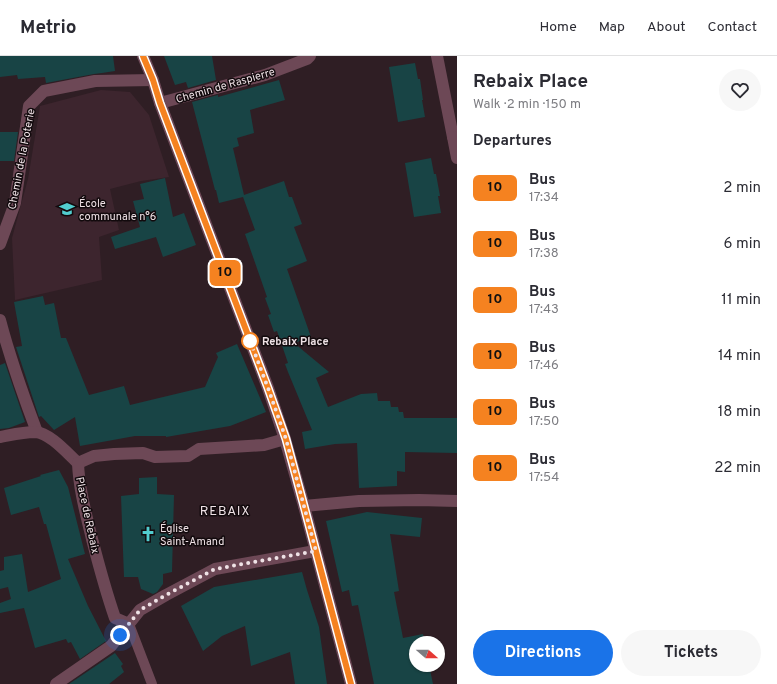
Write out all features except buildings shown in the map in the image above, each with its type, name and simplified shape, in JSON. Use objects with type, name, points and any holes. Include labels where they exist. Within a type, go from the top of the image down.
[{"type":"street","points":[[143,56],[286,439],[351,684]]},
{"type":"street","name":"Chemin de Raspierre","points":[[160,103],[265,75],[308,59],[310,56]]},
{"type":"street","points":[[437,56],[455,137],[457,158]]},
{"type":"street","name":"Chemin de la Poterie","points":[[0,244],[15,203],[29,106],[44,91],[95,81],[153,80]]},
{"type":"street","points":[[0,320],[16,376],[36,432]]},
{"type":"street","points":[[0,437],[23,432],[36,432],[46,436],[61,447],[78,463]]},
{"type":"street","name":"Place de Rebaix","points":[[129,624],[115,618],[106,595],[84,505],[78,463],[94,456],[114,454],[142,453],[155,457],[188,456],[199,449],[264,445],[286,439]]},
{"type":"street","points":[[304,506],[359,501],[457,501]]},
{"type":"street","points":[[56,684],[111,646],[140,610],[215,569],[316,551]]},
{"type":"lane","points":[[129,624],[152,684]]},
{"type":"shaded area","name":"École communale n°6","points":[[101,90],[130,92],[149,115],[169,177],[141,181],[110,189],[119,230],[99,237],[102,280],[15,300],[12,238],[28,179],[40,106]]},
{"type":"bus line","name":"10","points":[[143,56],[286,439],[351,684]]},
{"type":"place","name":"École communale n°6","points":[[67,209]]},
{"type":"place","name":"Rebaix Place","points":[[250,341]]},
{"type":"place","name":"Église Saint-Amand","points":[[148,534]]},
{"type":"district","name":"REBAIX","points":[[225,510]]},
{"type":"route","points":[[120,635],[140,610],[215,569],[316,551],[286,439],[249,338],[250,341]]}]
